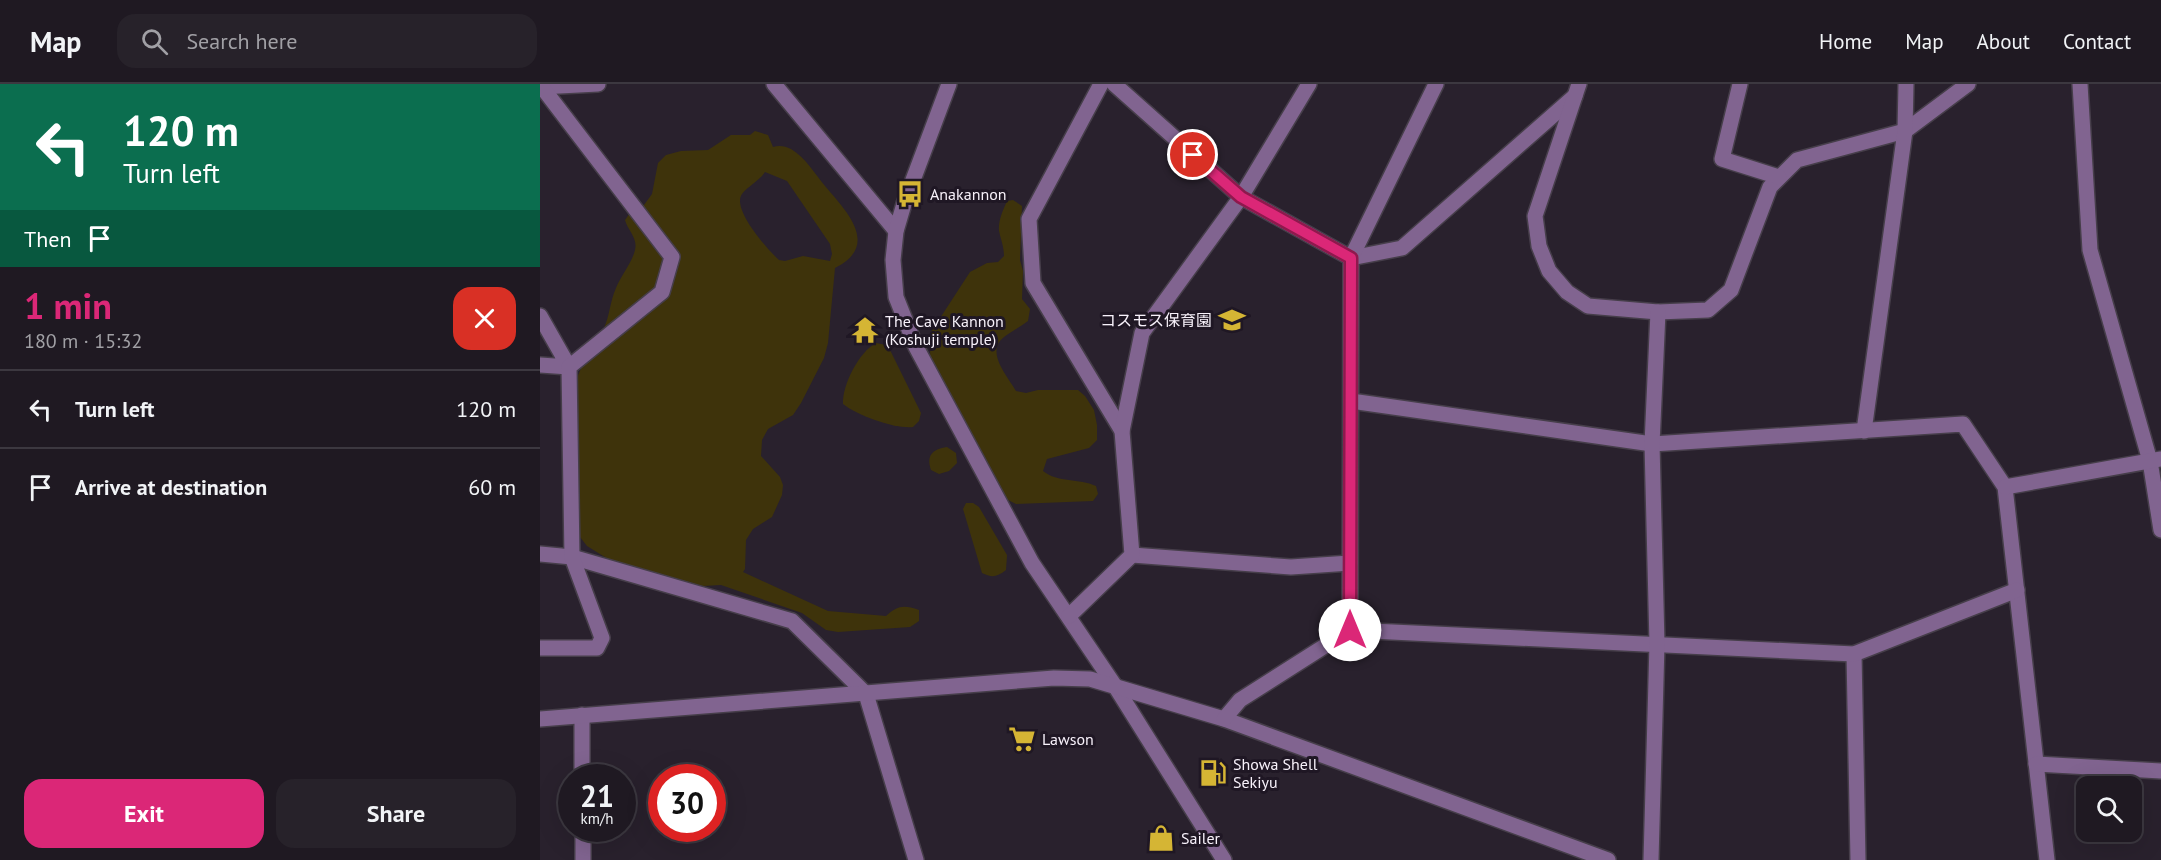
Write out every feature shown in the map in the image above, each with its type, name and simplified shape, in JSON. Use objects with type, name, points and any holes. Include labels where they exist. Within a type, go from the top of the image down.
[{"type":"street","points":[[541,87],[598,84]]},
{"type":"street","points":[[774,84],[896,231]]},
{"type":"street","points":[[948,84],[896,231],[892,260],[896,297],[906,325],[1032,563],[1115,686],[1224,860]]},
{"type":"street","points":[[1101,84],[1029,219],[1033,283],[1122,430]]},
{"type":"street","points":[[1114,84],[1241,197],[1351,258],[1402,248],[1577,90]]},
{"type":"street","points":[[1132,555],[1122,430],[1142,333],[1241,197],[1309,84]]},
{"type":"street","points":[[1350,630],[1351,258],[1436,84]]},
{"type":"street","points":[[1740,84],[1722,159],[1779,177]]},
{"type":"street","points":[[1864,431],[1905,131],[1906,84]]},
{"type":"street","points":[[1577,90],[1535,216],[1539,246],[1549,271],[1567,292],[1588,306],[1658,312],[1708,310],[1731,290],[1770,187],[1797,160],[1905,131],[1968,84]]},
{"type":"street","points":[[2079,84],[2090,250],[2155,460],[2161,530]]},
{"type":"street","points":[[540,365],[569,367],[662,292],[672,257],[541,87]]},
{"type":"street","points":[[1652,860],[1657,644],[1652,444],[1658,312]]},
{"type":"street","points":[[540,316],[569,367],[572,556],[602,638],[597,648],[540,648]]},
{"type":"street","points":[[1351,401],[1652,444],[1963,424],[2005,487],[2047,860]]},
{"type":"street","points":[[2005,487],[2155,460]]},
{"type":"street","points":[[540,554],[572,556],[792,621],[866,694],[916,860]]},
{"type":"street","points":[[1068,616],[1132,555],[1291,567],[1350,563]]},
{"type":"street","points":[[1224,719],[1240,700],[1350,630],[1854,654],[2017,590]]},
{"type":"street","points":[[1854,654],[1858,860]]},
{"type":"street","points":[[540,719],[1054,678],[1090,679],[1224,719],[1608,860]]},
{"type":"street","points":[[582,715],[582,764]]},
{"type":"street","points":[[2036,764],[2161,771]]},
{"type":"street","points":[[583,842],[583,860]]},
{"type":"shaded area","points":[[755,131],[768,135],[773,147],[786,147],[801,156],[850,217],[858,239],[856,249],[849,259],[835,268],[828,343],[824,358],[793,415],[768,429],[762,440],[761,456],[780,477],[783,485],[782,495],[772,517],[753,529],[746,540],[743,572],[828,611],[886,616],[901,607],[919,610],[919,621],[910,627],[838,632],[826,630],[802,613],[721,585],[703,586],[608,559],[587,546],[580,537],[577,523],[576,382],[581,368],[604,328],[614,293],[635,250],[634,238],[625,220],[630,213],[644,205],[652,194],[658,163],[666,155],[681,151],[708,150],[731,135],[750,135]],"holes":[[[765,172],[787,181],[830,244],[832,254],[830,261],[803,256],[785,261],[779,260],[767,248],[746,219],[740,201],[747,188]]]},
{"type":"shaded area","points":[[1013,200],[1022,206],[1020,260],[1023,271],[1022,299],[1030,309],[1028,321],[999,343],[997,356],[1003,371],[1016,391],[1026,393],[1038,390],[1078,390],[1085,396],[1094,410],[1097,440],[1089,448],[1047,459],[1043,471],[1062,479],[1096,486],[1098,494],[1093,501],[1016,504],[1008,500],[1001,492],[930,356],[931,332],[970,272],[987,263],[998,262],[1004,256],[999,223],[1007,201]]},
{"type":"shaded area","points":[[876,343],[886,345],[891,352],[921,413],[919,421],[913,427],[877,421],[843,404],[845,388],[853,370],[858,361]]},
{"type":"shaded area","points":[[947,447],[956,453],[957,463],[949,471],[939,474],[931,470],[930,457],[937,449]]},
{"type":"shaded area","points":[[966,503],[973,503],[979,507],[1007,555],[1006,570],[1000,574],[992,576],[982,573],[963,509]]},
{"type":"place","name":"Anakannon","points":[[910,194]]},
{"type":"place","name":"コスモス保育園","points":[[1232,320]]},
{"type":"place","name":"The Cave Kannon (Koshuji temple)","points":[[865,330]]},
{"type":"place","name":"Lawson","points":[[1022,739]]},
{"type":"place","name":"Showa Shell Sekiyu","points":[[1213,773]]},
{"type":"place","name":"Sailer","points":[[1161,838]]},
{"type":"route","points":[[1193,155],[1241,197],[1351,258],[1350,630]]}]
